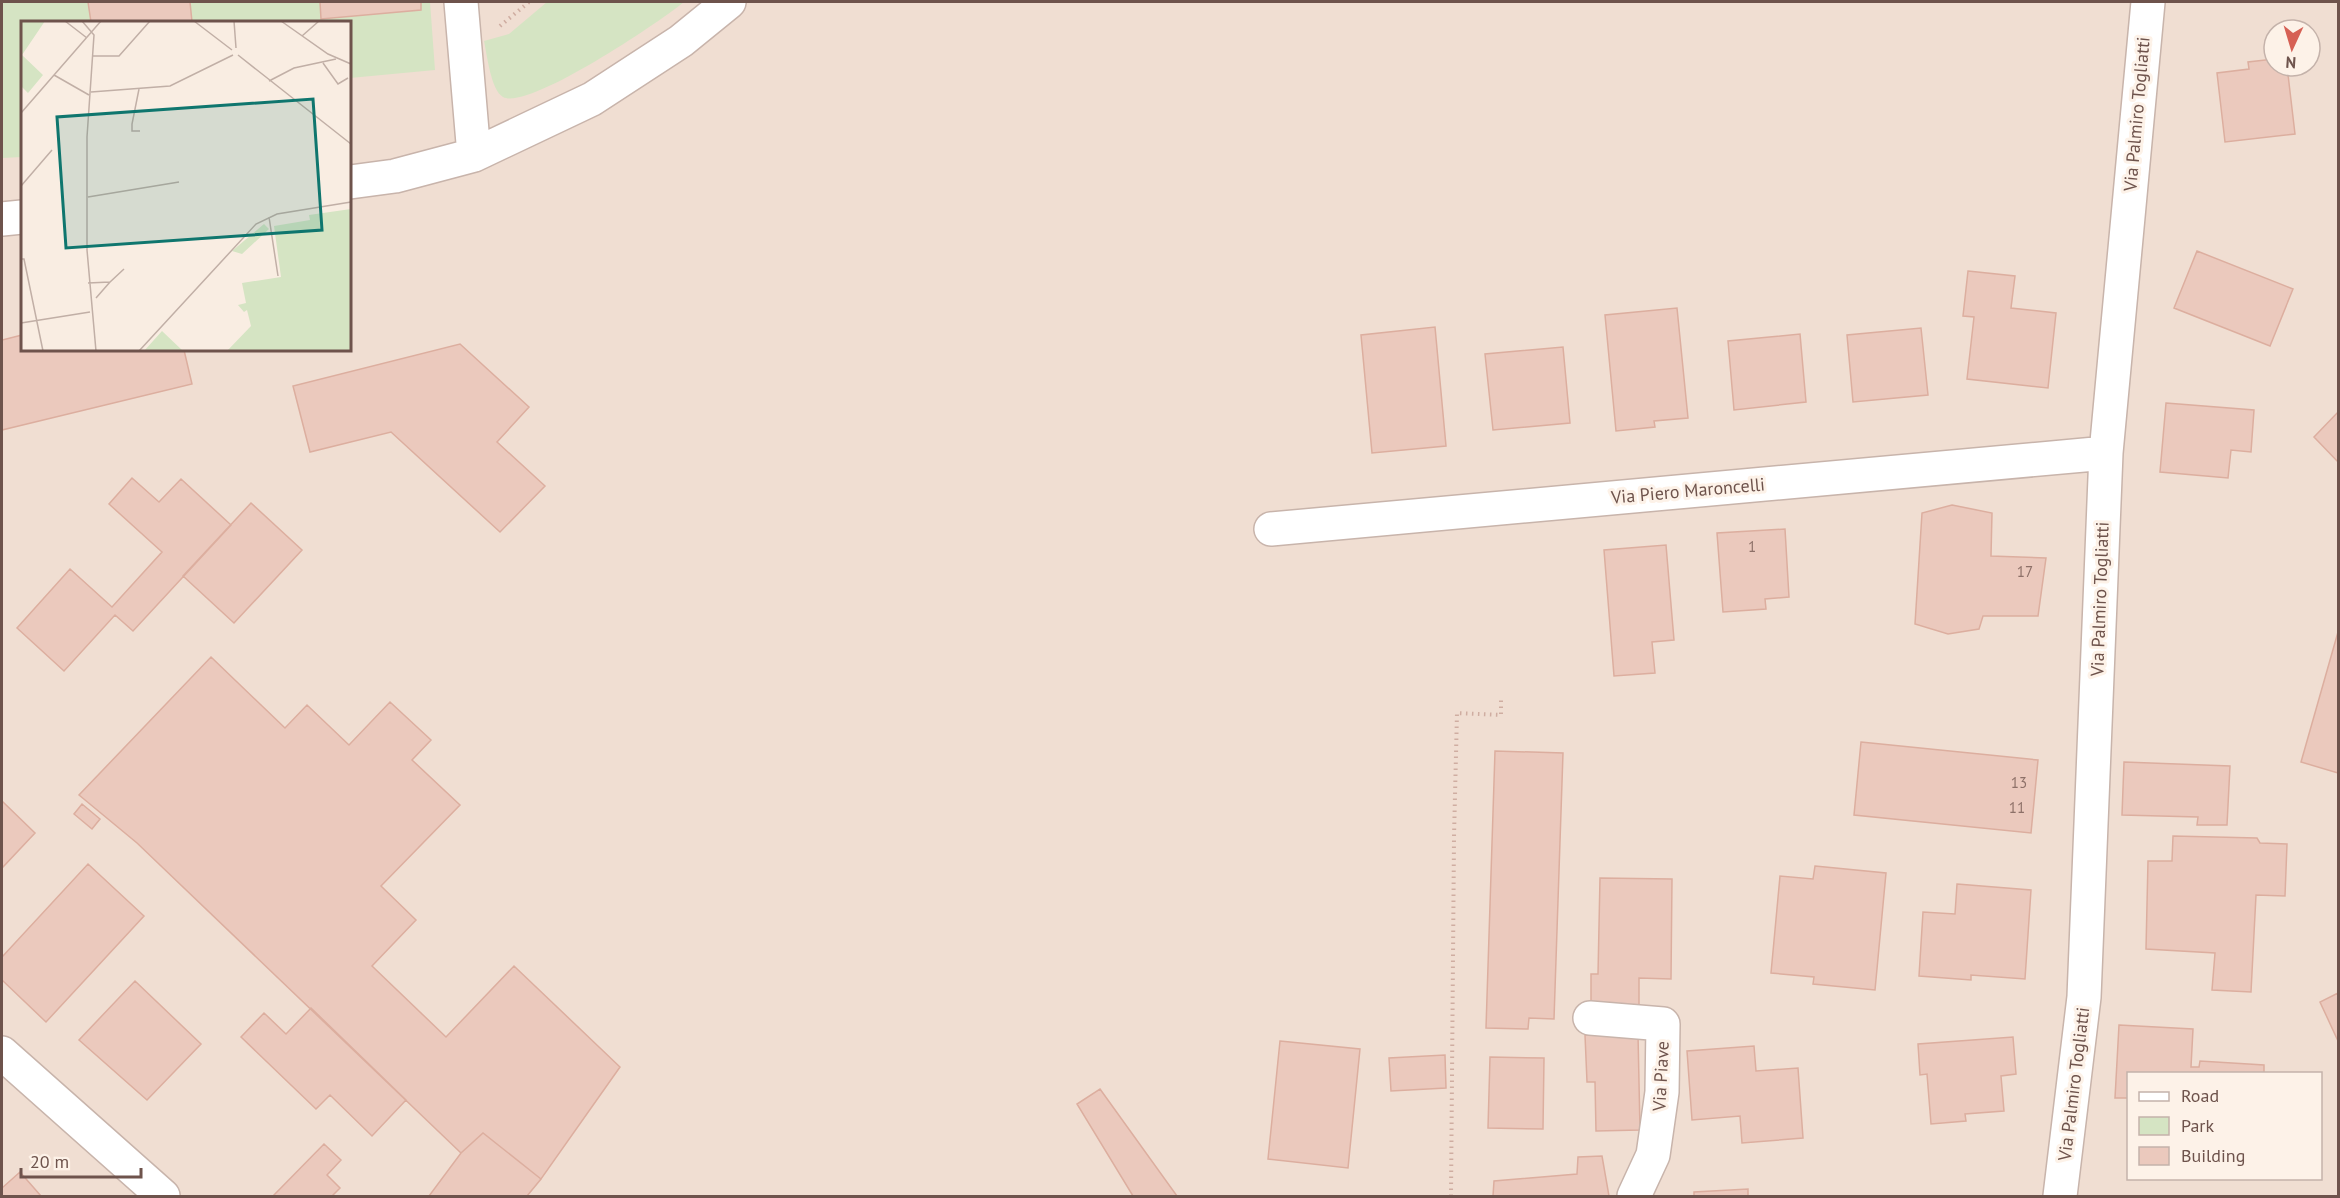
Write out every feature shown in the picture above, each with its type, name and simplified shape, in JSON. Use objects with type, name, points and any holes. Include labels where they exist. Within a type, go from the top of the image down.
[{"type":"street","points":[[461,2],[474,156]]},
{"type":"street","points":[[351,182],[395,176],[474,156],[592,99],[681,41],[729,2]]},
{"type":"street","name":"Via Palmiro Togliatti","points":[[2060,1197],[2084,998],[2106,453],[2148,2]]},
{"type":"street","points":[[2,219],[21,217]]},
{"type":"street","name":"Via Piero Maroncelli","points":[[1271,529],[2106,453]]},
{"type":"street","name":"Via Piave","points":[[1590,1018],[1663,1024],[1662,1092],[1653,1155],[1634,1197]]},
{"type":"street","points":[[2,1053],[163,1197]]},
{"type":"path","points":[[493,29],[503,25],[529,2]]},
{"type":"path","points":[[1451,1197],[1457,712],[1501,715],[1501,696]]},
{"type":"shaded area","points":[[2,2],[2338,2],[2338,1196],[2,1196]]},
{"type":"green space","points":[[2,2],[430,2],[435,70],[351,78],[351,21],[21,21],[21,157],[2,158]]},
{"type":"green space","points":[[547,2],[684,2],[650,27],[565,78],[539,91],[517,98],[503,97],[495,87],[484,41],[509,34]]},
{"type":"building","points":[[88,2],[190,2],[192,21],[91,21]]},
{"type":"building","points":[[320,2],[421,2],[421,10],[321,19]]},
{"type":"building","points":[[2262,60],[2262,78],[2288,78],[2295,134],[2225,142],[2217,73],[2249,69],[2248,62]]},
{"type":"building","points":[[2197,251],[2293,289],[2270,346],[2174,308]]},
{"type":"building","points":[[1968,271],[2015,276],[2011,308],[2056,313],[2048,388],[1967,379],[1974,317],[1963,316]]},
{"type":"building","points":[[1677,308],[1688,418],[1654,421],[1655,427],[1616,431],[1605,315]]},
{"type":"building","points":[[1435,327],[1446,446],[1372,453],[1361,335]]},
{"type":"building","points":[[1921,328],[1928,395],[1853,402],[1847,335]]},
{"type":"building","points":[[1800,334],[1806,402],[1734,410],[1728,341]]},
{"type":"building","points":[[21,335],[21,351],[184,351],[192,384],[2,430],[2,340]]},
{"type":"building","points":[[460,344],[529,407],[497,442],[545,486],[500,532],[391,432],[310,452],[293,386]]},
{"type":"building","points":[[1563,347],[1570,423],[1493,430],[1485,354]]},
{"type":"building","points":[[2166,403],[2254,410],[2251,452],[2231,450],[2228,478],[2160,472]]},
{"type":"building","points":[[2338,412],[2338,462],[2314,437]]},
{"type":"building","points":[[132,478],[159,502],[181,479],[231,525],[133,631],[115,615],[64,671],[17,628],[70,569],[112,607],[162,552],[109,504]]},
{"type":"building","points":[[251,503],[302,550],[234,623],[183,576]]},
{"type":"building","points":[[1952,505],[1992,513],[1991,556],[2046,558],[2038,616],[1983,616],[1979,629],[1948,634],[1915,624],[1922,513]]},
{"type":"building","points":[[1785,529],[1789,597],[1765,599],[1766,609],[1723,612],[1717,533]]},
{"type":"building","points":[[1666,545],[1674,640],[1652,642],[1655,673],[1614,676],[1604,550]]},
{"type":"building","points":[[2338,632],[2338,773],[2301,762]]},
{"type":"building","points":[[211,657],[285,728],[307,705],[349,745],[390,702],[431,740],[412,760],[460,805],[381,886],[416,920],[372,966],[446,1037],[514,966],[620,1067],[541,1179],[483,1133],[461,1153],[137,843],[79,795]]},
{"type":"building","points":[[1861,742],[2038,760],[2031,833],[1854,815]]},
{"type":"building","points":[[1495,751],[1563,753],[1554,1019],[1529,1018],[1528,1029],[1486,1028]]},
{"type":"building","points":[[2124,762],[2230,766],[2227,825],[2197,825],[2198,817],[2122,815]]},
{"type":"building","points":[[2,801],[35,833],[2,868]]},
{"type":"building","points":[[82,804],[100,819],[92,829],[74,814]]},
{"type":"building","points":[[2173,836],[2257,838],[2260,843],[2287,844],[2285,896],[2256,895],[2251,992],[2212,990],[2215,953],[2146,949],[2148,861],[2172,861]]},
{"type":"building","points":[[88,864],[144,916],[46,1022],[2,980],[2,957]]},
{"type":"building","points":[[1815,866],[1886,873],[1875,990],[1813,984],[1814,977],[1771,973],[1780,876],[1813,879]]},
{"type":"building","points":[[1600,878],[1672,879],[1671,979],[1639,978],[1639,1007],[1591,1006],[1591,974],[1598,974]]},
{"type":"building","points":[[1957,884],[2031,890],[2025,979],[1971,975],[1971,980],[1919,976],[1923,912],[1955,914]]},
{"type":"building","points":[[135,981],[201,1044],[147,1100],[79,1040]]},
{"type":"building","points":[[2338,993],[2338,1041],[2320,1002]]},
{"type":"building","points":[[311,1008],[406,1100],[372,1136],[330,1095],[316,1109],[241,1037],[264,1013],[286,1034]]},
{"type":"building","points":[[2119,1025],[2193,1029],[2191,1067],[2199,1067],[2200,1061],[2264,1065],[2264,1072],[2127,1072],[2127,1098],[2115,1098]]},
{"type":"building","points":[[1638,1034],[1640,1130],[1596,1131],[1595,1082],[1587,1082],[1585,1035]]},
{"type":"building","points":[[2013,1037],[2016,1074],[2001,1076],[2004,1111],[1965,1114],[1966,1121],[1931,1124],[1927,1074],[1920,1075],[1918,1044]]},
{"type":"building","points":[[1280,1041],[1360,1049],[1348,1168],[1268,1159]]},
{"type":"building","points":[[1754,1046],[1756,1071],[1798,1068],[1803,1138],[1742,1143],[1740,1116],[1692,1120],[1687,1051]]},
{"type":"building","points":[[1445,1055],[1446,1088],[1391,1091],[1389,1058]]},
{"type":"building","points":[[1490,1057],[1544,1058],[1543,1129],[1488,1128]]},
{"type":"building","points":[[1100,1089],[1177,1196],[1133,1196],[1077,1104]]},
{"type":"building","points":[[483,1133],[541,1179],[527,1196],[429,1196],[461,1153]]},
{"type":"building","points":[[324,1144],[341,1160],[327,1175],[340,1188],[332,1196],[273,1196]]},
{"type":"building","points":[[1602,1156],[1609,1196],[1493,1196],[1494,1181],[1577,1174],[1578,1157]]},
{"type":"building","points":[[20,1172],[41,1196],[2,1196],[2,1188]]},
{"type":"building","points":[[1748,1189],[1748,1196],[1694,1196],[1694,1192]]}]
